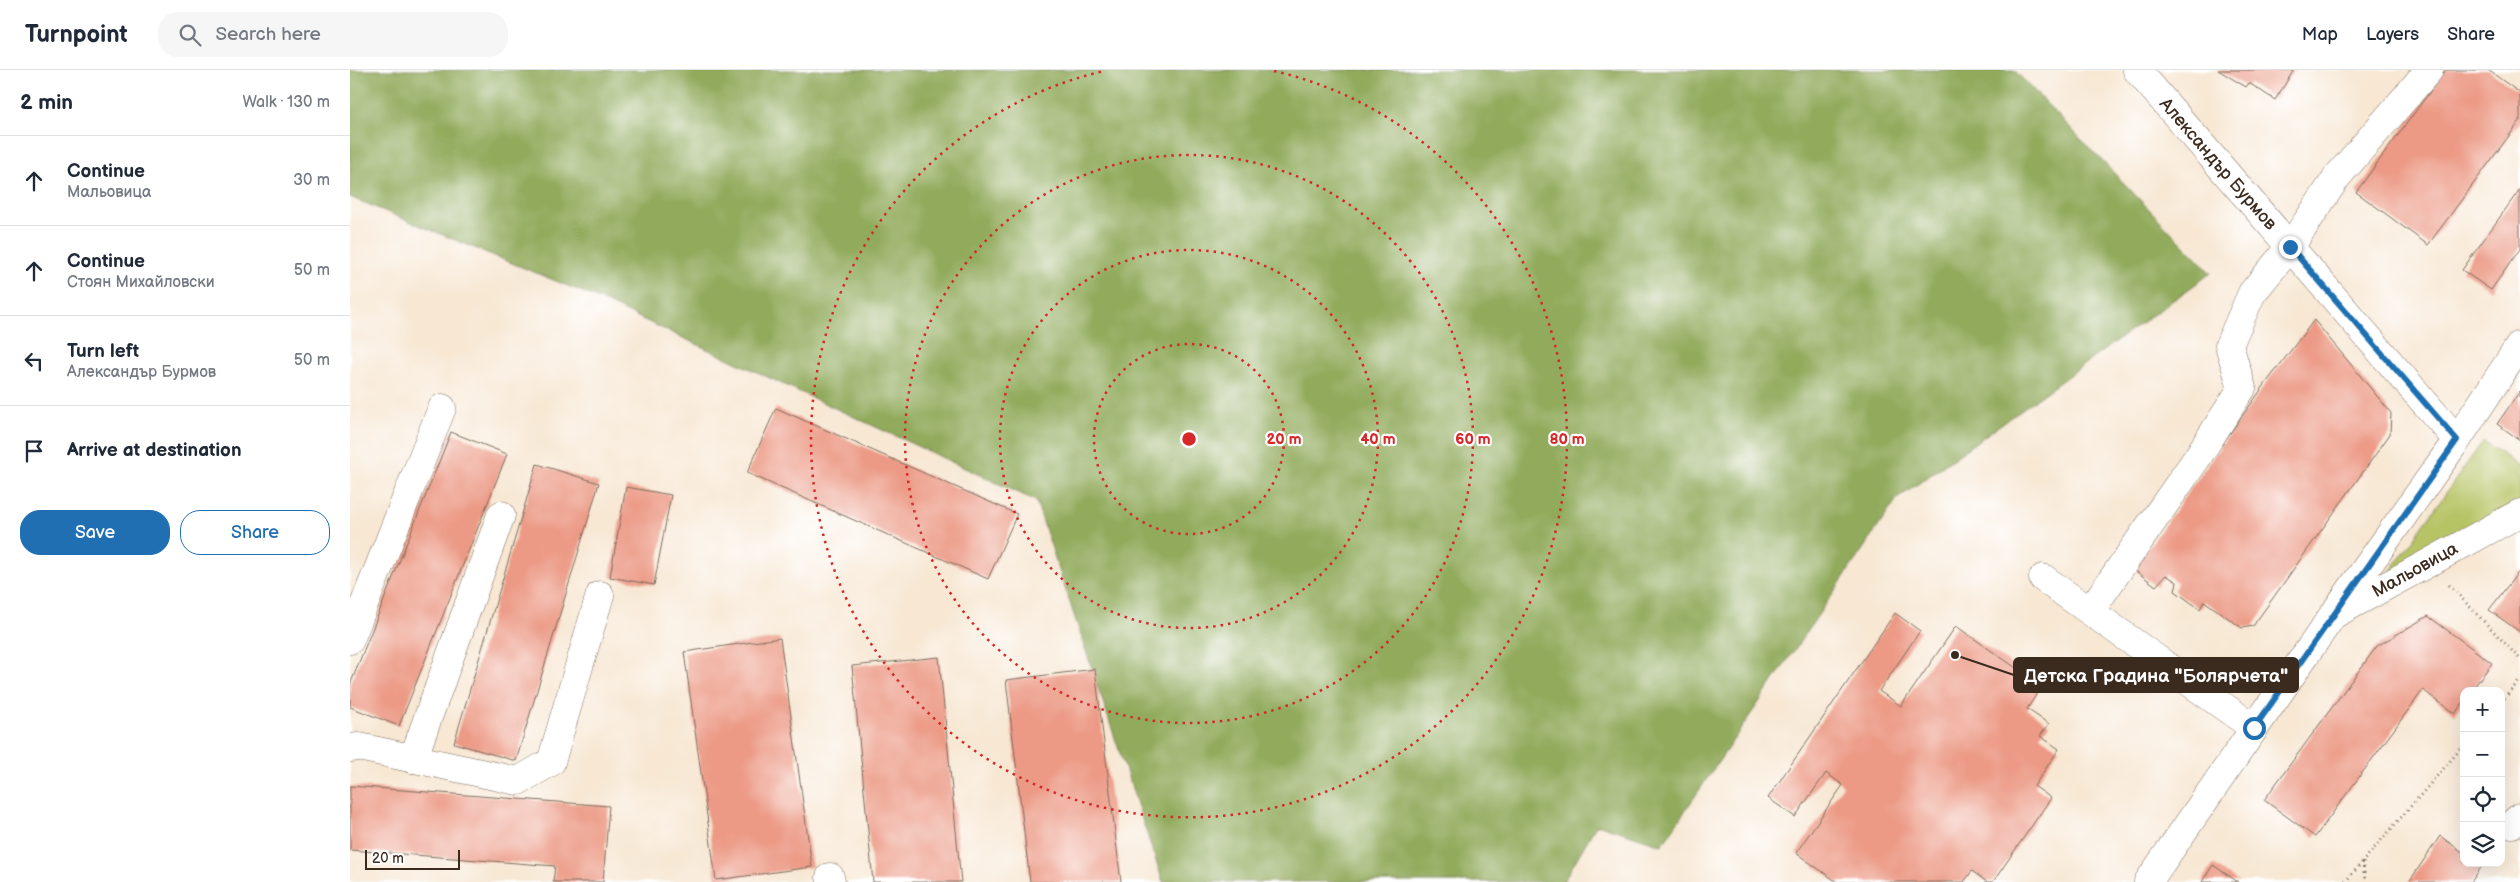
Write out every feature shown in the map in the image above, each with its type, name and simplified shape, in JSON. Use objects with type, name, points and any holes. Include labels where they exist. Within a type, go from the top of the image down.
[{"type":"street","points":[[2090,611],[2197,458],[2242,388],[2229,345],[2252,293],[2290,247],[2337,177],[2429,70]]},
{"type":"street","name":"Александър Бурмов","points":[[2146,74],[2290,247],[2457,440]]},
{"type":"street","points":[[2333,615],[2457,440],[2520,345]]},
{"type":"street","points":[[350,640],[442,408]]},
{"type":"street","name":"Мальовица","points":[[2148,882],[2333,615],[2520,514]]},
{"type":"street","points":[[413,759],[501,516]]},
{"type":"street","points":[[2043,578],[2254,728]]},
{"type":"street","points":[[350,748],[359,747],[518,781],[551,762],[600,595]]},
{"type":"path","points":[[2428,563],[2520,659]]},
{"type":"path","points":[[2505,697],[2520,680]]},
{"type":"path","points":[[2345,882],[2460,750]]},
{"type":"path","points":[[2363,861],[2365,882]]},
{"type":"green space","points":[[350,70],[2014,70],[2211,273],[1897,499],[1662,845],[1597,824],[1563,882],[1163,882],[1036,501],[590,295],[350,197]]},
{"type":"green space","points":[[2483,441],[2520,467],[2520,517],[2363,610]]},
{"type":"building","points":[[2218,70],[2294,70],[2275,100],[2249,83],[2246,87]]},
{"type":"building","points":[[2446,70],[2488,70],[2520,93],[2520,121],[2428,245],[2356,192]]},
{"type":"building","points":[[2520,189],[2520,249],[2491,290],[2462,270]]},
{"type":"building","points":[[2314,320],[2391,413],[2390,434],[2253,626],[2242,628],[2204,601],[2200,609],[2175,591],[2177,582],[2166,575],[2156,586],[2133,569],[2266,383]]},
{"type":"building","points":[[2520,391],[2520,440],[2497,424]]},
{"type":"building","points":[[776,408],[1017,514],[988,579],[747,473]]},
{"type":"building","points":[[451,432],[507,454],[399,726],[350,707],[350,685]]},
{"type":"building","points":[[537,464],[599,483],[516,761],[454,743]]},
{"type":"building","points":[[626,487],[671,495],[654,585],[610,577]]},
{"type":"building","points":[[2520,570],[2520,632],[2489,610]]},
{"type":"building","points":[[1895,613],[1920,631],[1879,691],[1901,706],[1956,626],[2042,686],[2027,709],[2049,724],[2040,736],[2059,749],[2034,786],[2051,798],[1993,882],[1987,882],[1972,871],[1964,882],[1837,882],[1796,853],[1843,785],[1826,773],[1795,817],[1768,798]]},
{"type":"building","points":[[2428,616],[2492,663],[2474,687],[2460,687],[2460,707],[2455,714],[2423,690],[2315,837],[2264,800],[2377,646]]},
{"type":"building","points":[[780,638],[812,867],[716,880],[684,652]]},
{"type":"building","points":[[939,657],[961,882],[873,882],[852,666]]},
{"type":"building","points":[[1095,669],[1121,882],[1030,882],[1006,680]]},
{"type":"building","points":[[350,786],[609,806],[603,882],[553,882],[555,866],[350,850]]},
{"type":"building","points":[[2440,836],[2460,850],[2460,867],[2481,867],[2471,882],[2409,882]]},
{"type":"building","points":[[2213,865],[2238,882],[2202,882]]},
{"type":"place","name":"Детска Градина \"Болярчета\"","points":[[1955,655]]},
{"type":"route","points":[[2254,728],[2457,440],[2290,247]]}]
